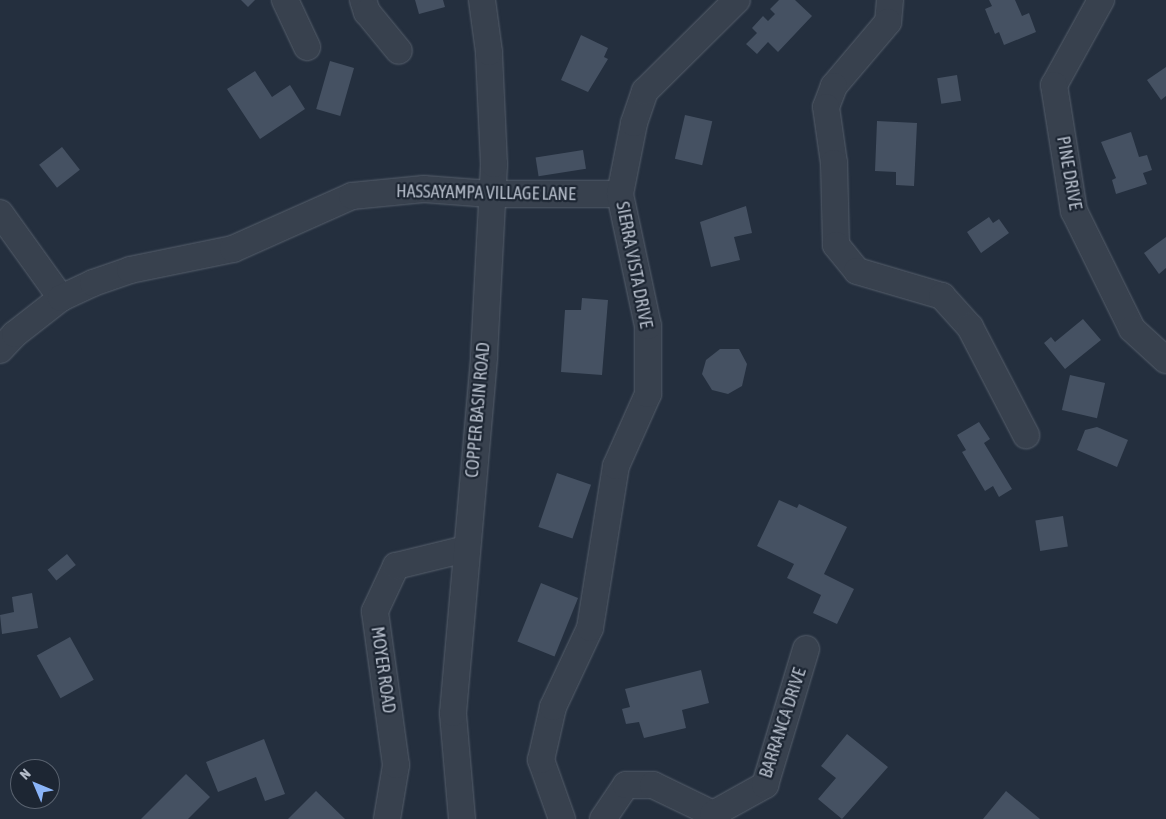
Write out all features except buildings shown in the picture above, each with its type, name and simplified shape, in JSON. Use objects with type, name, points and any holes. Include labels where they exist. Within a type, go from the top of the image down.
[{"type":"street","points":[[285,0],[306,47]]},
{"type":"street","points":[[363,0],[367,12],[399,51]]},
{"type":"street","name":"COPPER BASIN ROAD","points":[[462,819],[453,713],[484,356],[490,194],[494,164],[489,52],[482,0]]},
{"type":"street","name":"SIERRA VISTA DRIVE","points":[[562,819],[541,760],[553,707],[590,628],[616,466],[648,394],[648,326],[620,194],[634,123],[644,91],[737,0]]},
{"type":"street","points":[[890,0],[888,22],[834,86],[826,108],[834,163],[836,245],[857,271],[942,296],[970,327],[1026,435]]},
{"type":"street","name":"PINE DRIVE","points":[[1101,0],[1054,85],[1074,211],[1132,329],[1166,360]]},
{"type":"street","name":"HASSAYAMPA VILLAGE LANE","points":[[0,350],[15,334],[61,298],[130,270],[233,249],[352,196],[424,189],[490,194],[620,194]]},
{"type":"street","points":[[0,213],[61,298]]},
{"type":"street","name":"MOYER ROAD","points":[[388,819],[396,765],[375,611],[396,566],[466,549]]},
{"type":"street","name":"BARRANCA DRIVE","points":[[603,819],[626,785],[652,786],[713,814],[765,785],[806,649]]}]
